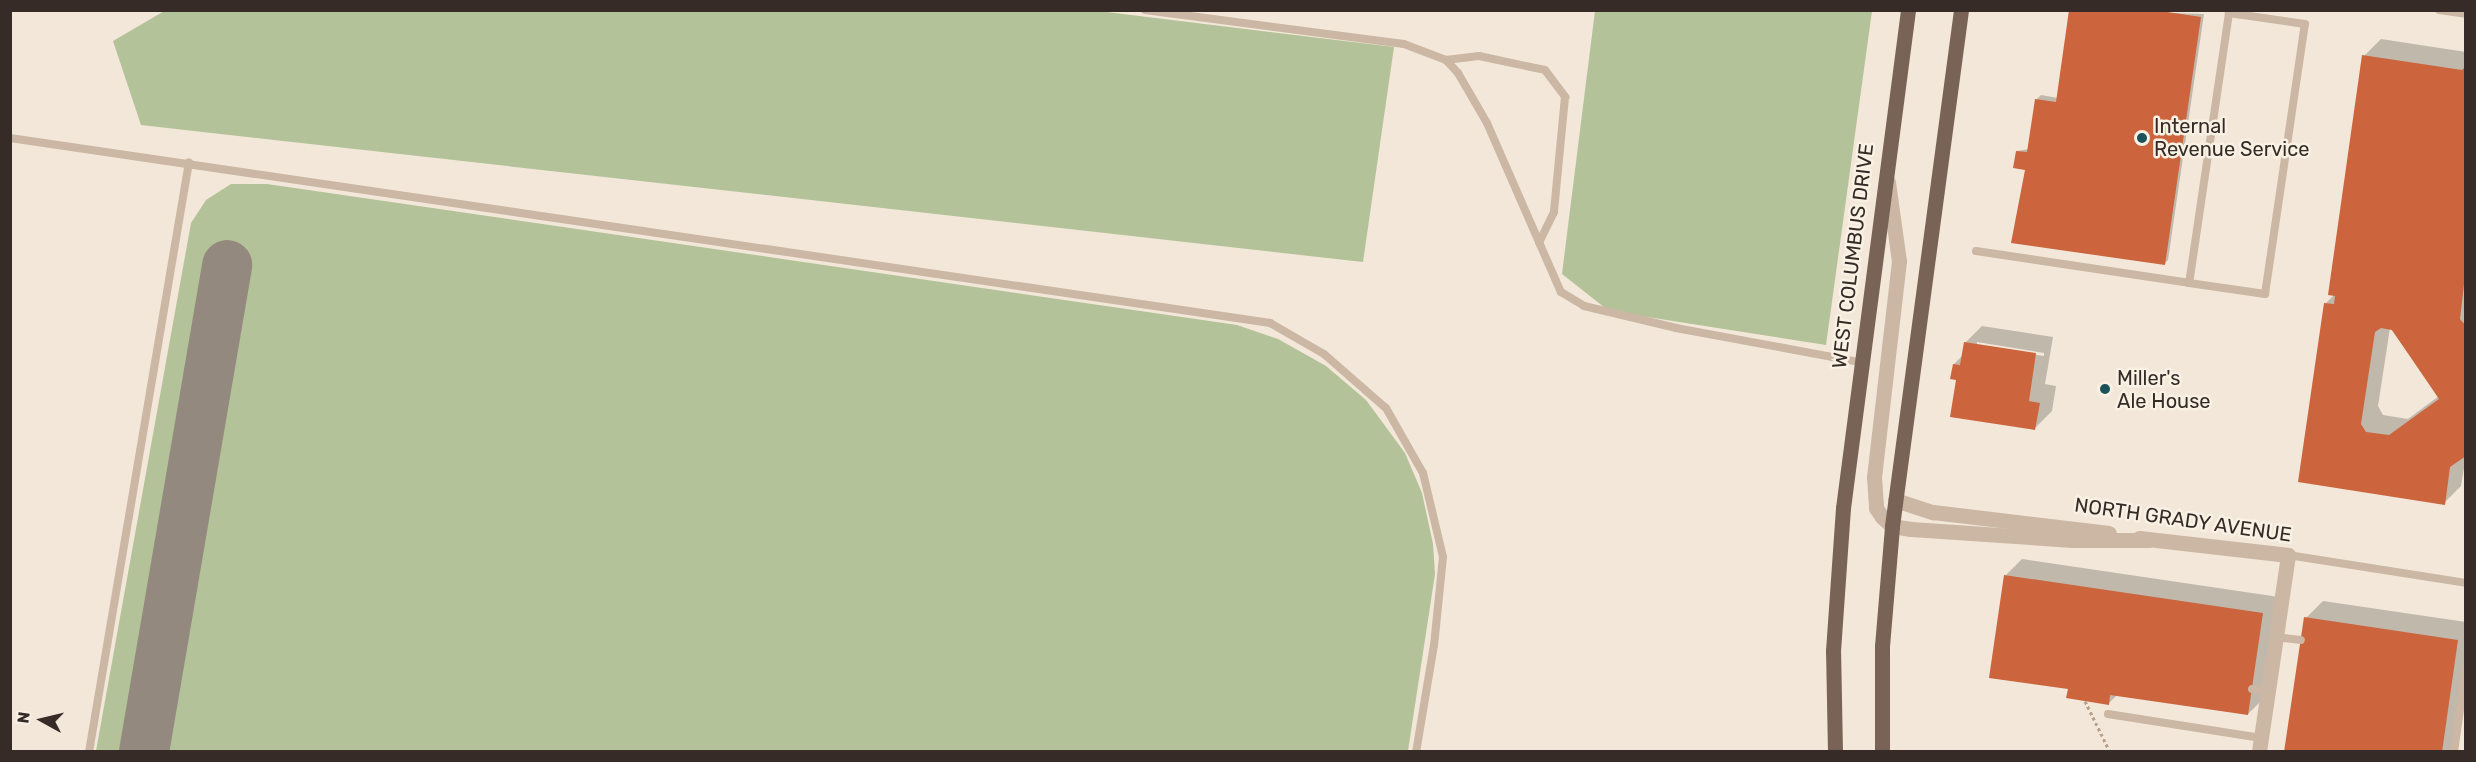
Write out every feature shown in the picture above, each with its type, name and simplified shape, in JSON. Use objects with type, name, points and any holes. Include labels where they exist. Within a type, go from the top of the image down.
[{"type":"main road","name":"WEST COLUMBUS DRIVE","points":[[1835,752],[1833,651],[1842,508],[1885,164],[1908,10]]},
{"type":"main road","points":[[1881,752],[1882,646],[1892,526],[1961,10]]},
{"type":"street","points":[[1885,164],[1899,261],[1874,496],[1876,508],[1892,526],[2072,540],[2149,540]]},
{"type":"street","name":"NORTH GRADY AVENUE","points":[[1895,500],[1933,512],[2079,527],[2149,540],[2288,555]]},
{"type":"street","points":[[2260,745],[2260,690],[2276,637],[2288,555]]},
{"type":"lane","points":[[1145,10],[1404,44],[1446,60],[1479,56],[1545,70],[1565,97],[1554,212],[1539,243]]},
{"type":"lane","points":[[2439,10],[2466,14]]},
{"type":"lane","points":[[1976,251],[2189,283],[2265,294],[2305,24],[2229,13],[2189,283]]},
{"type":"lane","points":[[1446,60],[1487,123],[1561,292],[1584,306],[1676,328],[1860,362]]},
{"type":"lane","points":[[10,138],[189,162],[1270,323],[1324,354],[1386,408],[1423,472],[1443,557],[1434,645],[1416,752]]},
{"type":"lane","points":[[89,752],[189,162]]},
{"type":"lane","name":"NORTH GRADY AVENUE","points":[[2288,555],[2466,583]]},
{"type":"lane","points":[[2276,637],[2301,640]]},
{"type":"lane","points":[[2454,752],[2466,668]]},
{"type":"lane","points":[[2108,714],[2260,745]]},
{"type":"path","points":[[2085,701],[2110,752]]},
{"type":"green space","points":[[166,10],[1090,10],[1394,47],[1363,262],[141,125],[113,41]]},
{"type":"green space","points":[[1595,11],[1872,11],[1826,345],[1609,311],[1562,274]]},
{"type":"green space","points":[[231,184],[267,184],[1237,325],[1278,339],[1326,366],[1366,400],[1405,453],[1422,493],[1433,544],[1435,574],[1408,751],[161,751],[245,264],[212,258],[127,751],[96,751],[191,223],[206,200]]},
{"type":"building","points":[[2069,10],[2154,10],[2201,17],[2165,265],[2011,243],[2025,170],[2013,168],[2016,151],[2027,152],[2035,99],[2056,102]]},
{"type":"building","points":[[2362,55],[2462,70],[2466,66],[2466,267],[2460,319],[2466,326],[2466,456],[2450,467],[2445,505],[2298,482],[2324,303],[2334,304],[2335,296],[2328,295]],"holes":[[[2381,328],[2392,330],[2439,399],[2389,435],[2366,432],[2361,424],[2375,332]]]},
{"type":"building","points":[[1964,342],[2036,353],[2029,401],[2040,403],[2035,430],[1950,417],[1956,380],[1950,379],[1953,364],[1960,365]]},
{"type":"building","points":[[2004,575],[2263,613],[2248,715],[2110,695],[2109,705],[2066,698],[2068,689],[1989,678]]},
{"type":"building","points":[[2304,617],[2458,640],[2442,752],[2284,752]]},
{"type":"taxiway","points":[[144,752],[227,265]]},
{"type":"place","name":"Internal Revenue Service","points":[[2142,138]]},
{"type":"place","name":"Miller's Ale House","points":[[2105,389]]}]
